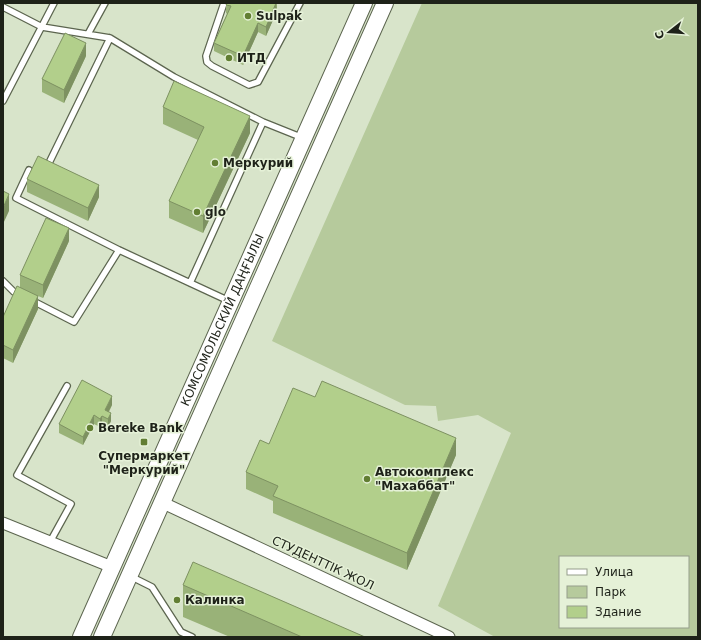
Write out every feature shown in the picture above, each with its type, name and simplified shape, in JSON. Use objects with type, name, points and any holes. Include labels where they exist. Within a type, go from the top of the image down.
[{"type":"street","name":"КОМСОМОЛЬСКИЙ ДАҢҒЫЛЫ","points":[[81,637],[364,3]]},
{"type":"street","name":"КОМСОМОЛЬСКИЙ ДАҢҒЫЛЫ","points":[[102,637],[212,387],[385,3]]},
{"type":"street","points":[[347,41],[364,50]]},
{"type":"street","points":[[196,380],[212,387]]},
{"type":"street","name":"СТУДЕНТТІК ЖОЛ","points":[[161,502],[449,637]]},
{"type":"street","points":[[3,523],[112,567]]},
{"type":"lane","points":[[3,101],[54,3]]},
{"type":"lane","points":[[88,34],[105,3]]},
{"type":"lane","points":[[224,3],[206,56],[207,62],[249,85],[258,82],[300,3]]},
{"type":"lane","points":[[3,7],[42,26],[110,38],[174,77],[263,122],[303,138]]},
{"type":"lane","points":[[49,163],[110,38]]},
{"type":"lane","points":[[190,282],[263,122]]},
{"type":"lane","points":[[29,170],[16,198],[118,250],[231,302]]},
{"type":"lane","points":[[3,281],[14,292],[74,322],[118,250]]},
{"type":"lane","points":[[50,542],[70,504],[17,475],[66,386]]},
{"type":"lane","points":[[130,576],[152,587],[181,632],[192,637]]},
{"type":"green space","points":[[422,3],[698,3],[698,637],[495,637],[438,606],[511,433],[478,415],[438,421],[436,406],[405,405],[272,341]]},
{"type":"building","points":[[227,3],[276,3],[266,27],[258,23],[243,56],[214,43],[231,6],[226,5]]},
{"type":"building","points":[[65,33],[86,43],[64,90],[42,79]]},
{"type":"building","name":"Меркурий","points":[[174,81],[250,116],[203,216],[169,201],[204,127],[163,107]]},
{"type":"building","points":[[38,156],[99,185],[88,208],[27,179]]},
{"type":"building","points":[[3,191],[9,194],[3,208]]},
{"type":"building","points":[[46,218],[69,228],[43,285],[20,275]]},
{"type":"building","points":[[17,286],[38,296],[13,350],[3,345],[3,317]]},
{"type":"building","points":[[82,380],[112,396],[105,410],[111,413],[108,419],[102,416],[100,419],[94,415],[83,437],[59,424]]},
{"type":"building","name":"Автокомплекс \"Махаббат\"","points":[[322,381],[456,438],[407,553],[273,496],[278,486],[246,472],[260,440],[269,444],[293,388],[315,397]]},
{"type":"building","points":[[193,562],[365,637],[302,637],[183,585]]},
{"type":"place","name":"Sulpak","points":[[248,16]]},
{"type":"place","name":"ИТД","points":[[229,58]]},
{"type":"place","name":"Меркурий","points":[[215,163]]},
{"type":"place","name":"glo","points":[[197,212]]},
{"type":"place","name":"Bereke Bank","points":[[90,428]]},
{"type":"place","name":"Супермаркет \"Меркурий\"","points":[[144,442]]},
{"type":"place","name":"Автокомплекс \"Махаббат\"","points":[[367,479]]},
{"type":"place","name":"Калинка","points":[[177,600]]}]
